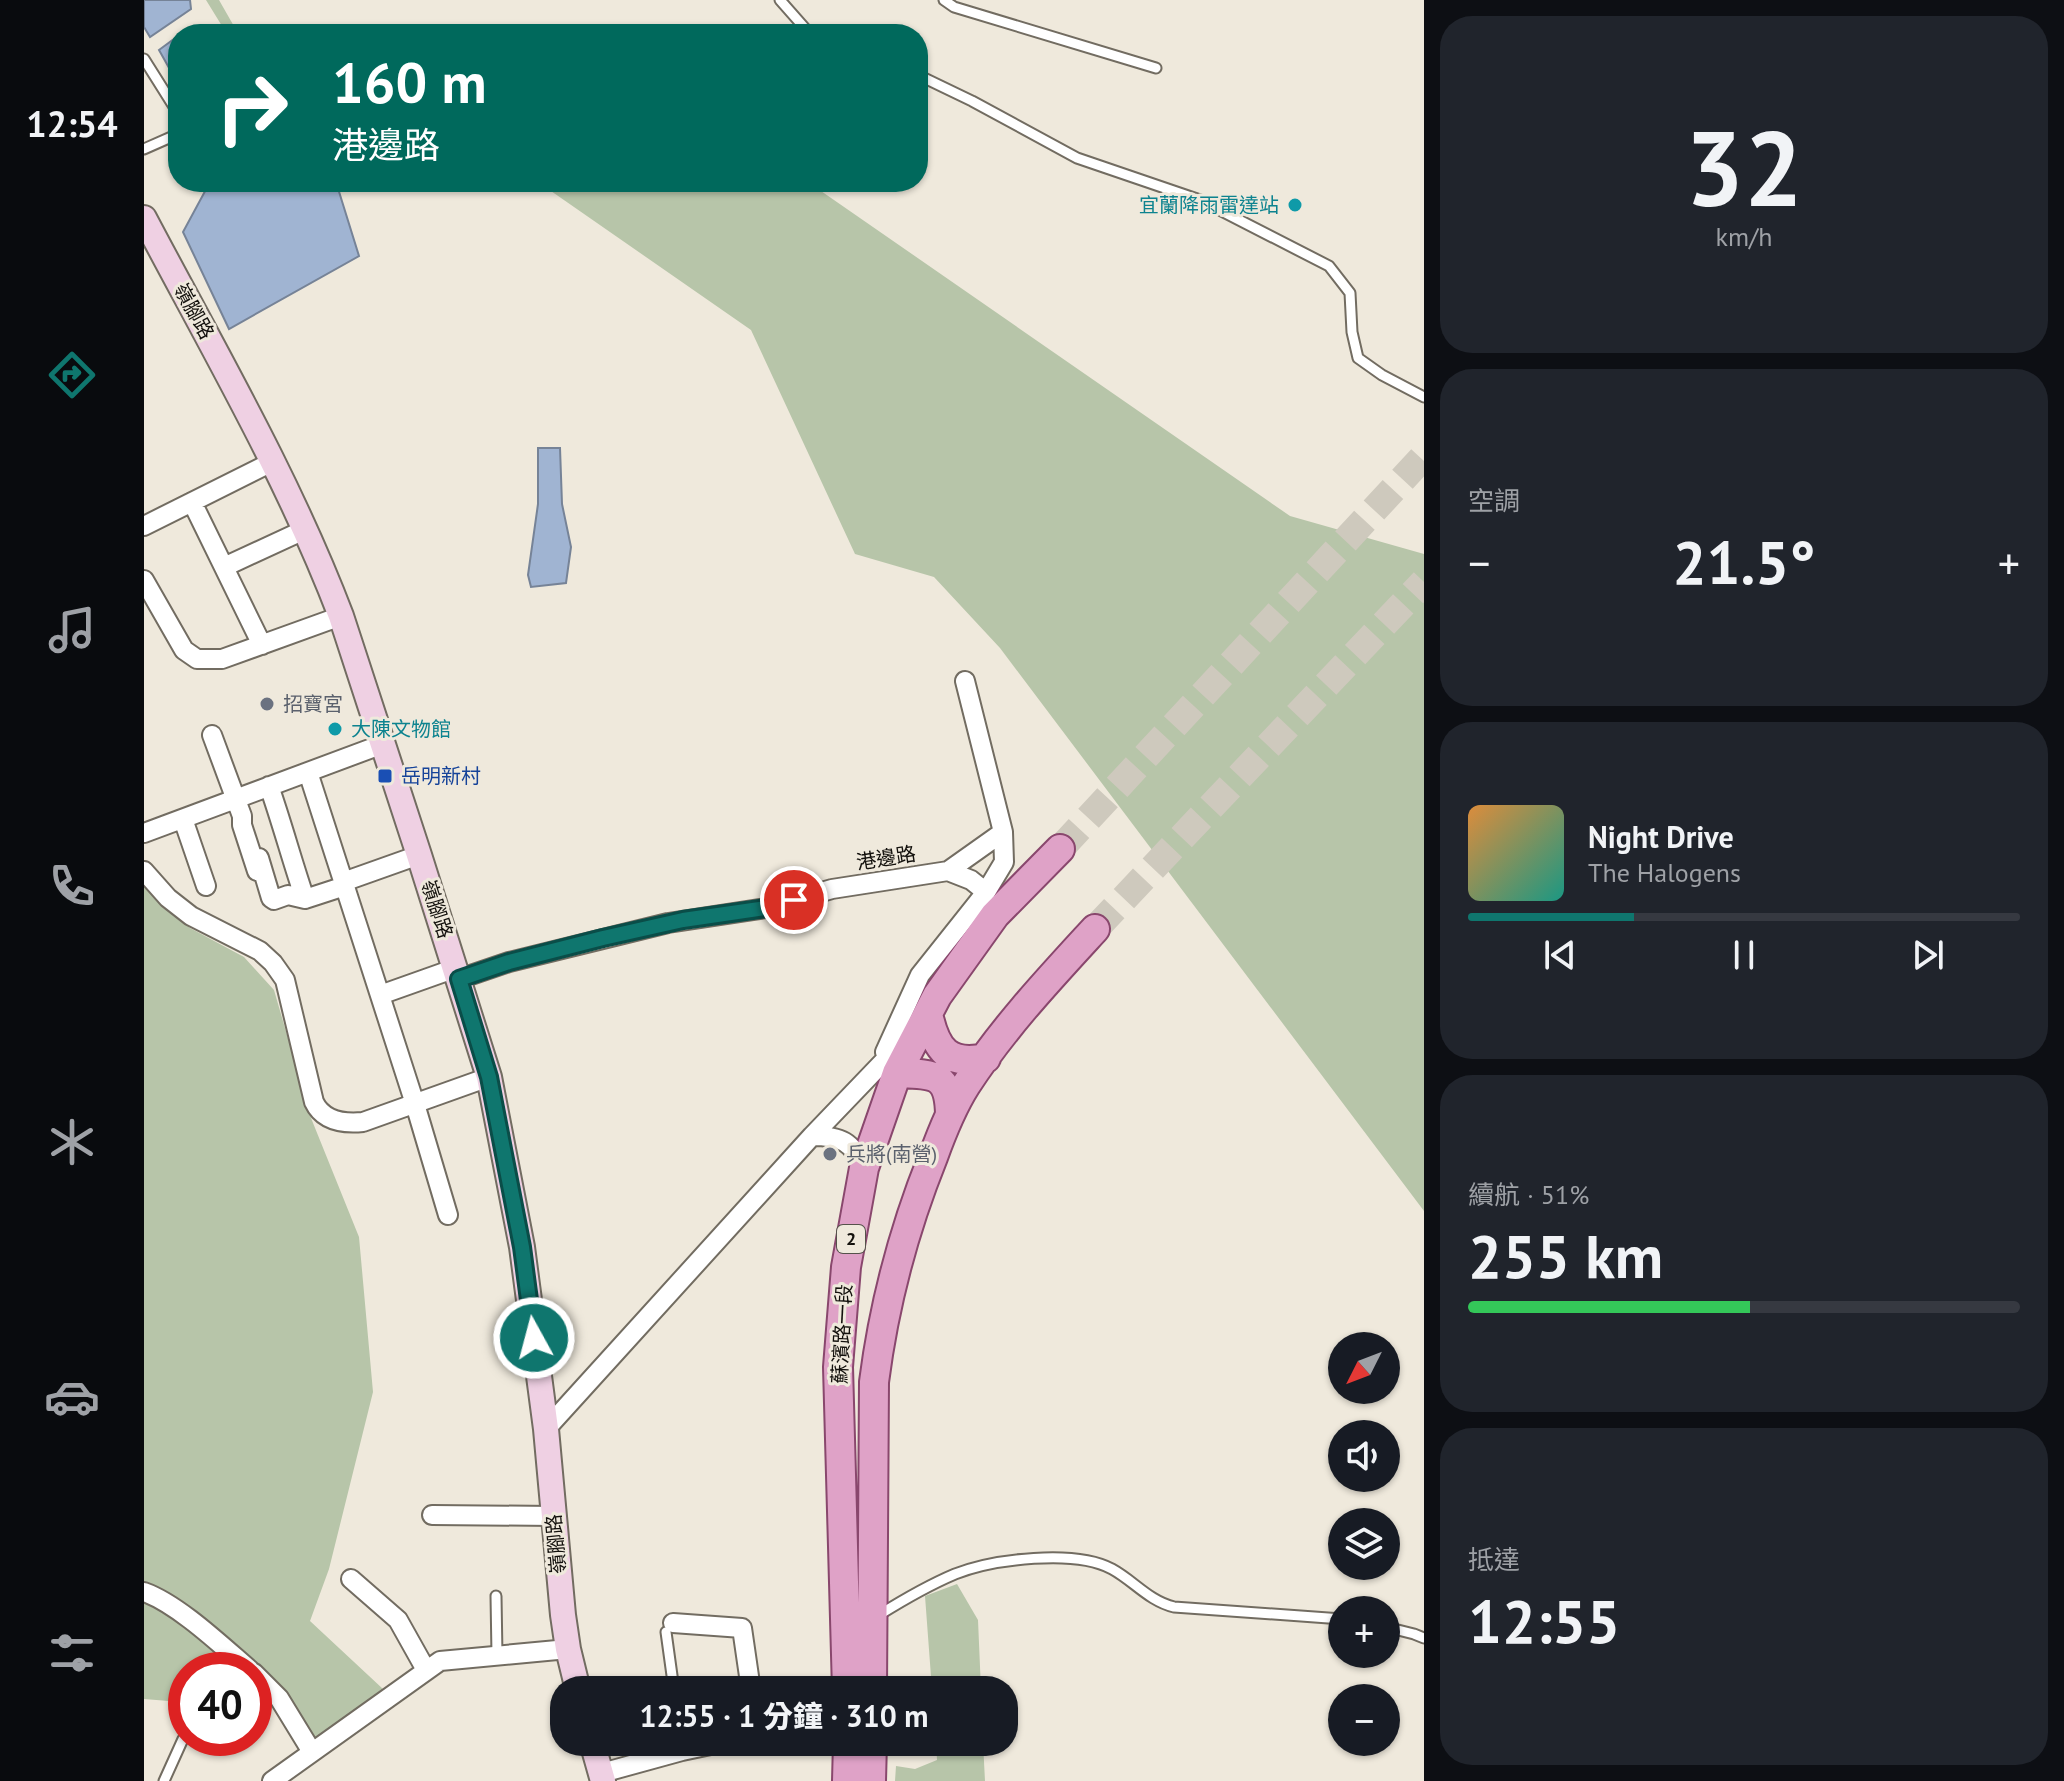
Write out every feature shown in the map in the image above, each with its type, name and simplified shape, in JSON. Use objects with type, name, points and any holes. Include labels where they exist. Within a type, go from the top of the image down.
[{"type":"main road","name":"蘇濱路一段","points":[[847,1676],[838,1367],[846,1267],[864,1168],[888,1069],[995,915],[1060,849]]},
{"type":"main road","name":"蘇濱路一段","points":[[872,1676],[874,1382],[880,1333],[893,1278],[918,1195],[950,1114],[966,1085],[1035,994],[1095,929]]},
{"type":"main road","points":[[928,1014],[931,1028],[944,1051],[955,1059],[968,1061],[986,1058]]},
{"type":"main road","points":[[888,1069],[935,1076],[947,1088],[950,1114]]},
{"type":"main road","points":[[847,1781],[848,1756]]},
{"type":"main road","points":[[871,1781],[872,1756]]},
{"type":"street","name":"嶺腳路","points":[[144,218],[232,379],[326,577],[383,744],[489,1077],[522,1247],[546,1429],[568,1649],[575,1676]]},
{"type":"street","points":[[144,526],[272,462]]},
{"type":"street","points":[[192,502],[262,645]]},
{"type":"street","points":[[224,567],[304,530]]},
{"type":"street","points":[[144,580],[184,650],[191,656],[206,659],[222,659],[341,616]]},
{"type":"street","points":[[546,1429],[812,1136],[888,1069],[920,975],[986,892],[1004,862],[1003,832],[965,681]]},
{"type":"street","points":[[212,735],[257,871]]},
{"type":"street","points":[[144,833],[383,744]]},
{"type":"street","points":[[308,772],[448,1215]]},
{"type":"street","points":[[269,786],[305,899]]},
{"type":"street","points":[[183,819],[206,886]]},
{"type":"street","points":[[948,871],[1003,832]]},
{"type":"street","points":[[254,844],[274,900],[288,895],[305,899],[419,855]]},
{"type":"street","points":[[144,871],[168,898],[191,916],[260,951],[273,963],[285,980],[314,1102],[324,1116],[363,1122],[489,1077]]},
{"type":"street","points":[[948,871],[971,880],[986,892]]},
{"type":"street","name":"港邊路","points":[[380,995],[457,973],[668,923],[766,908],[832,889],[948,871]]},
{"type":"street","points":[[812,1136],[843,1140],[857,1152],[864,1168]]},
{"type":"street","points":[[432,1515],[554,1516]]},
{"type":"street","points":[[351,1579],[398,1620],[426,1670]]},
{"type":"street","points":[[144,1592],[164,1601],[227,1652]]},
{"type":"street","points":[[669,1628],[742,1628],[749,1676]]},
{"type":"street","points":[[280,1779],[312,1752],[440,1661],[568,1649]]},
{"type":"street","points":[[272,1691],[312,1752]]},
{"type":"street","points":[[596,1756],[602,1776],[653,1756]]},
{"type":"lane","points":[[780,0],[801,24]]},
{"type":"lane","points":[[944,0],[954,7],[1156,68]]},
{"type":"lane","points":[[144,59],[168,97]]},
{"type":"lane","points":[[928,80],[1077,158],[1200,200],[1329,266],[1350,293],[1352,332],[1358,358],[1382,375],[1424,397]]},
{"type":"lane","points":[[144,149],[168,138]]},
{"type":"lane","points":[[845,1615],[873,1619],[954,1575],[984,1564],[1068,1557],[1110,1568],[1160,1604],[1328,1618]]},
{"type":"lane","points":[[496,1596],[497,1655]]},
{"type":"lane","points":[[669,1628],[673,1676]]},
{"type":"lane","points":[[1400,1630],[1424,1638]]},
{"type":"lane","points":[[164,1781],[175,1756]]},
{"type":"green space","points":[[206,0],[219,0],[233,24],[221,24]]},
{"type":"green space","points":[[552,192],[822,192],[1290,516],[1424,554],[1424,1211],[1000,648],[934,577],[855,554],[751,330]]},
{"type":"green space","points":[[144,885],[190,928],[244,957],[274,990],[311,1118],[359,1237],[373,1392],[329,1569],[310,1621],[383,1689],[311,1742],[274,1683],[272,1687],[272,1652],[168,1652],[168,1701],[144,1699]]},
{"type":"green space","points":[[957,1584],[978,1620],[980,1676],[931,1676],[925,1596]]},
{"type":"green space","points":[[937,1756],[984,1756],[985,1781],[895,1781],[896,1766],[915,1769],[937,1760]]},
{"type":"water","points":[[144,0],[190,0],[191,9],[150,37],[144,27]]},
{"type":"water","points":[[168,43],[168,66],[159,50]]},
{"type":"water","points":[[205,192],[339,192],[359,256],[229,329],[183,232]]},
{"type":"water","points":[[538,448],[560,448],[562,504],[571,547],[566,583],[531,587],[528,575],[538,504]]},
{"type":"tunnel","points":[[1060,849],[1424,456]]},
{"type":"tunnel","points":[[1095,929],[1424,582]]},
{"type":"place","name":"宜蘭降雨雷達站","points":[[1295,205]]},
{"type":"place","name":"招寶宮","points":[[267,704]]},
{"type":"place","name":"大陳文物館","points":[[335,729]]},
{"type":"place","name":"岳明新村","points":[[385,776]]},
{"type":"place","name":"兵將(南營)","points":[[830,1154]]},
{"type":"route","points":[[534,1338],[522,1247],[489,1077],[459,979],[509,962],[603,938],[794,900]]}]
